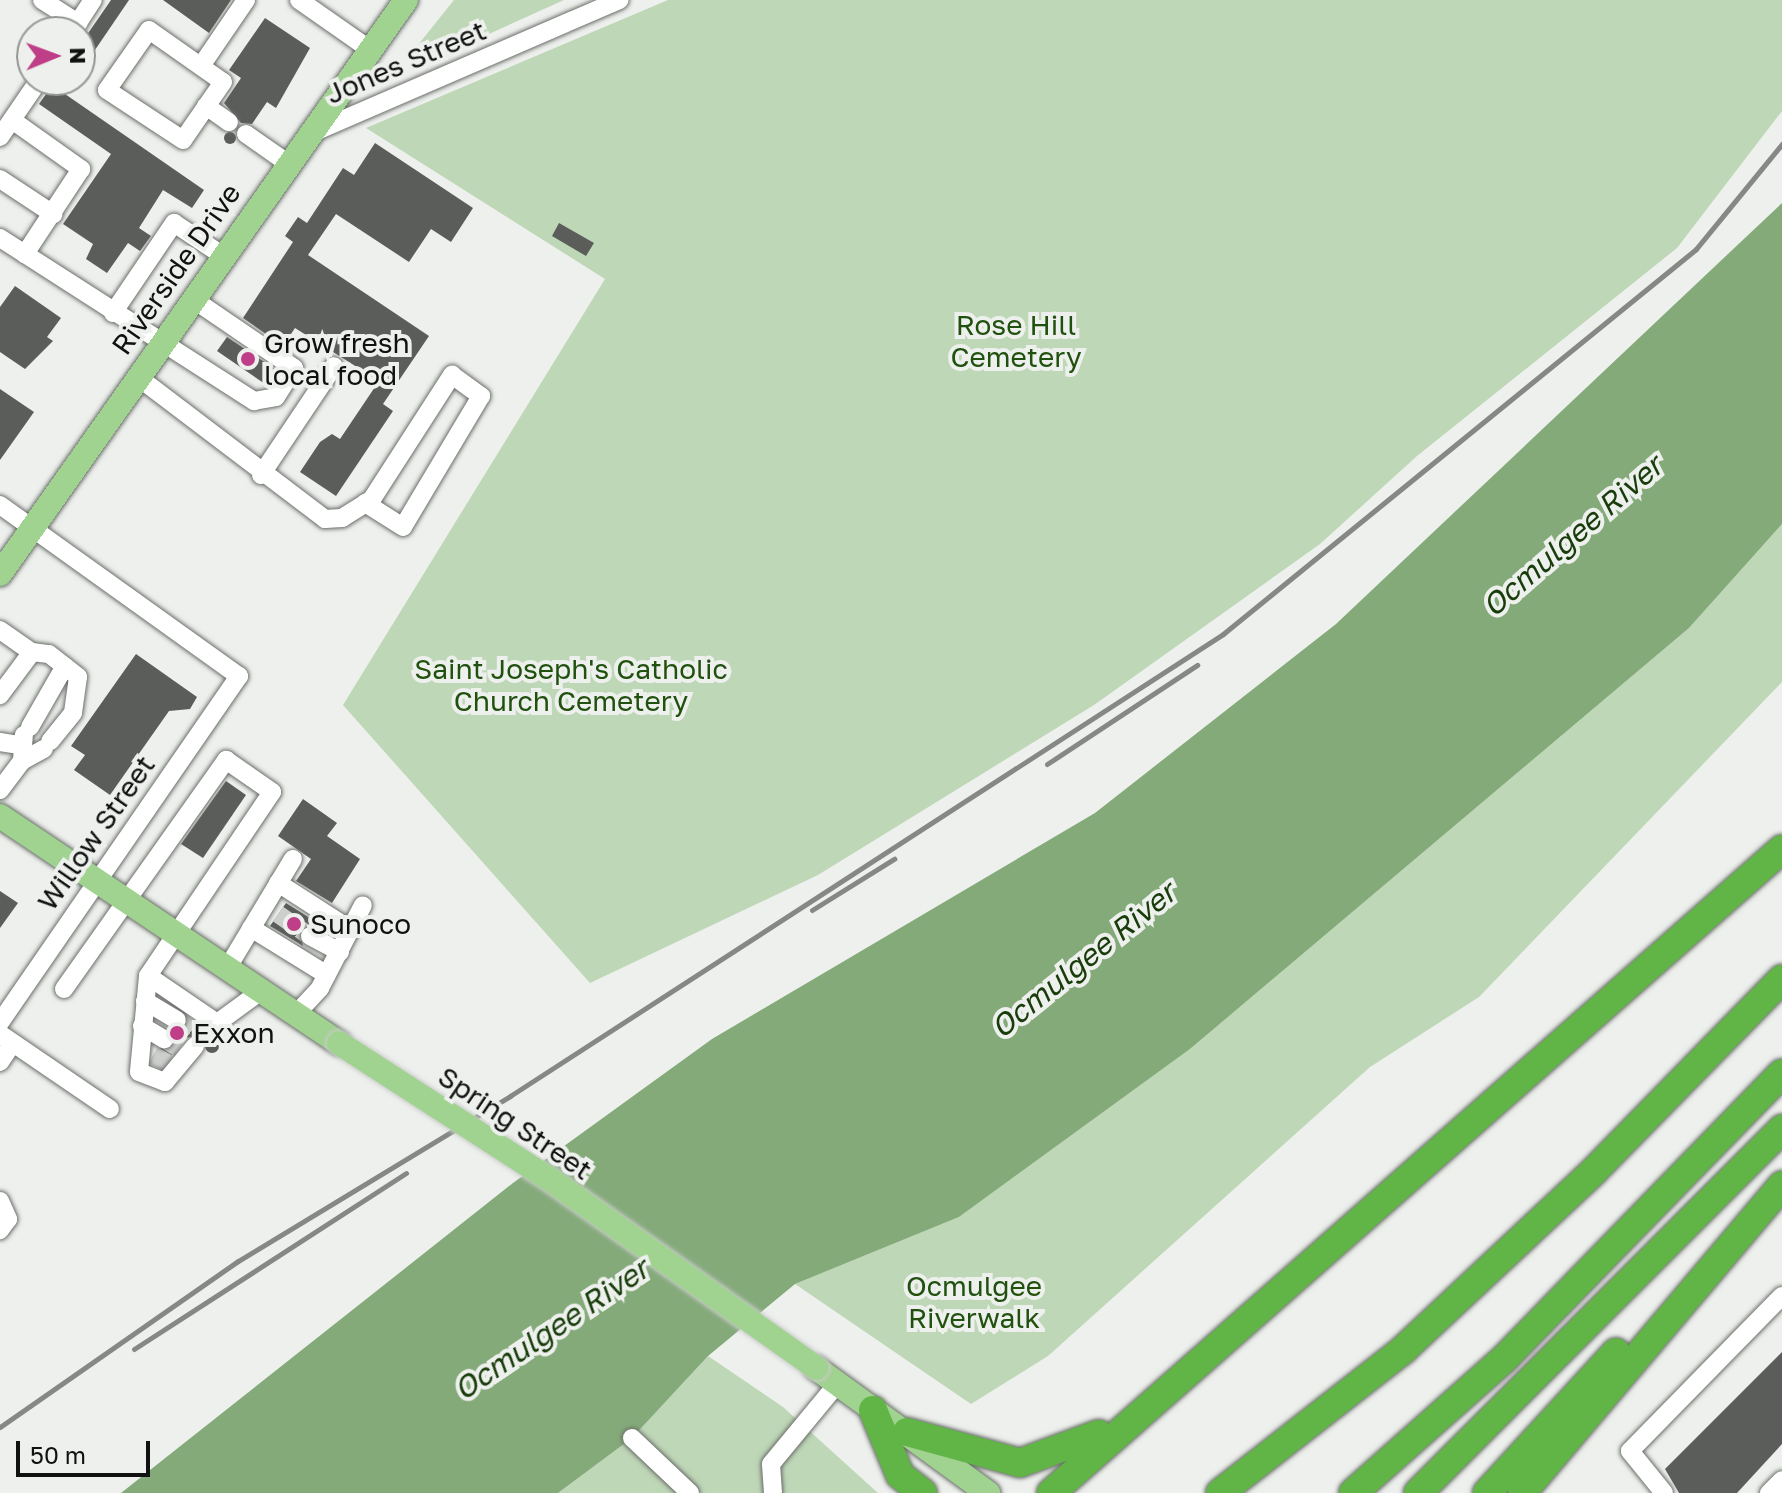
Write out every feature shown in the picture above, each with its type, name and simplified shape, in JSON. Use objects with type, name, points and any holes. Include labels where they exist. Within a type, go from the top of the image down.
[{"type":"highway","points":[[1051,1493],[1128,1419],[1782,849]]},
{"type":"highway","points":[[1220,1493],[1404,1349],[1593,1172],[1782,979]]},
{"type":"highway","points":[[1353,1493],[1505,1358],[1782,1073]]},
{"type":"highway","points":[[1418,1493],[1782,1129]]},
{"type":"highway","points":[[1522,1493],[1707,1270],[1782,1185]]},
{"type":"highway","points":[[1487,1493],[1619,1349],[1707,1270]]},
{"type":"highway","points":[[873,1410],[900,1475],[923,1493]]},
{"type":"highway","points":[[907,1432],[1020,1463],[1066,1451],[1128,1419]]},
{"type":"main road","name":"Riverside Drive","points":[[0,574],[302,138],[406,0]]},
{"type":"main road","name":"Spring Street","points":[[3,824],[100,880],[339,1043],[548,1178],[907,1432],[988,1493]]},
{"type":"street","points":[[42,0],[62,16]]},
{"type":"street","points":[[201,66],[246,0]]},
{"type":"street","points":[[299,0],[369,49]]},
{"type":"street","name":"Jones Street","points":[[302,138],[620,0]]},
{"type":"street","points":[[149,30],[201,66],[223,82],[183,140],[107,90],[149,30]]},
{"type":"street","points":[[0,137],[28,96]]},
{"type":"street","points":[[206,106],[229,122]]},
{"type":"street","points":[[12,120],[81,169],[25,254]]},
{"type":"street","points":[[246,134],[286,162]]},
{"type":"street","points":[[0,179],[53,214]]},
{"type":"street","points":[[113,313],[174,223],[222,255]]},
{"type":"street","points":[[0,238],[254,401],[276,397],[294,368],[193,299]]},
{"type":"street","points":[[261,475],[334,366]]},
{"type":"street","points":[[138,377],[261,475],[325,519],[365,503],[452,375],[481,396],[403,527],[365,503]]},
{"type":"street","points":[[0,505],[34,527]]},
{"type":"street","name":"Willow Street","points":[[0,1023],[239,676],[34,527]]},
{"type":"street","points":[[0,630],[32,652],[65,666],[78,677],[79,696],[47,745],[0,742]]},
{"type":"street","points":[[0,695],[32,652]]},
{"type":"street","points":[[0,790],[65,666]]},
{"type":"street","points":[[64,989],[226,760],[272,792],[173,930],[148,976],[142,1026],[171,1053]]},
{"type":"street","points":[[228,967],[251,928],[271,910],[278,883],[293,859]]},
{"type":"street","points":[[278,883],[351,930]]},
{"type":"street","points":[[297,1013],[327,975],[363,905]]},
{"type":"street","points":[[251,928],[327,975]]},
{"type":"street","points":[[310,936],[340,952]]},
{"type":"street","points":[[148,976],[212,1027],[261,991]]},
{"type":"street","points":[[0,987],[16,998]]},
{"type":"street","points":[[145,1001],[177,1020]]},
{"type":"street","points":[[0,1062],[7,1039],[110,1109]]},
{"type":"street","points":[[0,1201],[8,1219],[0,1230]]},
{"type":"street","points":[[1664,1493],[1630,1451],[1782,1296]]},
{"type":"street","points":[[773,1493],[771,1464],[838,1383]]},
{"type":"street","points":[[632,1438],[690,1493]]},
{"type":"street","points":[[1769,1493],[1782,1480]]},
{"type":"green space","points":[[454,0],[564,0],[420,65],[410,55]]},
{"type":"green space","name":"Rose Hill Cemetery","points":[[668,0],[1782,0],[1782,111],[1677,248],[1417,456],[1320,544],[1094,705],[818,875],[590,983],[343,705],[605,279],[366,128]]},
{"type":"green space","name":"Ocmulgee Riverwalk","points":[[1782,524],[1782,682],[1479,997],[1370,1067],[1048,1356],[971,1404],[795,1284],[959,1217],[1190,1049],[1689,628]]},
{"type":"green space","points":[[708,1356],[783,1407],[878,1493],[558,1493],[632,1438]]},
{"type":"water","name":"Ocmulgee River","points":[[1782,203],[1782,524],[1689,628],[1190,1049],[959,1217],[795,1284],[708,1356],[632,1438],[558,1493],[121,1493],[513,1183],[712,1039],[1095,813],[1336,624]]},
{"type":"building","points":[[111,0],[129,0],[96,48],[96,22]]},
{"type":"building","points":[[163,0],[231,0],[209,33]]},
{"type":"building","points":[[265,18],[310,48],[276,108],[267,102],[252,124],[241,123],[224,103],[241,78],[229,70]]},
{"type":"building","points":[[45,96],[68,96],[204,190],[192,208],[163,190],[139,228],[151,236],[140,251],[128,243],[107,273],[86,259],[93,244],[63,224],[111,154],[39,104]]},
{"type":"building","points":[[230,132],[236,138],[230,144],[224,138]]},
{"type":"building","points":[[375,143],[473,208],[451,242],[431,229],[409,262],[336,214],[308,255],[429,336],[383,404],[393,411],[336,496],[300,472],[320,442],[332,434],[340,439],[379,381],[295,328],[283,346],[243,318],[293,242],[285,236],[298,217],[307,223],[343,168],[354,175]]},
{"type":"building","points":[[559,223],[594,243],[586,256],[552,236]]},
{"type":"building","points":[[15,286],[61,318],[47,337],[53,341],[25,369],[0,352],[0,307]]},
{"type":"building","name":"Grow fresh local food","points":[[227,337],[278,371],[268,386],[217,351]]},
{"type":"building","points":[[0,389],[34,412],[0,460]]},
{"type":"building","points":[[136,654],[197,697],[190,709],[169,711],[110,795],[74,770],[85,755],[71,746]]},
{"type":"building","points":[[226,781],[246,795],[203,858],[181,844]]},
{"type":"building","points":[[303,799],[337,823],[327,836],[360,859],[332,903],[296,881],[311,859],[278,836]]},
{"type":"building","points":[[0,891],[18,903],[0,928]]},
{"type":"building","name":"Sunoco","points":[[286,903],[318,923],[300,930],[303,946],[270,926]]},
{"type":"building","points":[[189,1018],[199,1035],[186,1038],[161,1068],[152,1064],[157,1049],[174,1046],[172,1031],[184,1030]]},
{"type":"building","points":[[212,1039],[219,1046],[212,1053],[205,1046]]},
{"type":"building","points":[[1782,1352],[1782,1444],[1737,1493],[1679,1493],[1665,1469]]},
{"type":"tunnel","points":[[278,914],[310,936]]},
{"type":"tunnel","points":[[177,1020],[201,1037]]},
{"type":"tunnel","points":[[164,1039],[180,1049]]},
{"type":"tunnel","points":[[153,1055],[169,1064]]},
{"type":"railway","points":[[0,1427],[238,1261],[510,1096],[1223,634],[1696,249],[1782,144]]},
{"type":"railway","points":[[1047,764],[1197,665]]},
{"type":"railway","points":[[812,910],[894,859]]},
{"type":"railway","points":[[134,1349],[406,1173]]},
{"type":"place","name":"Grow fresh local food","points":[[248,359]]},
{"type":"place","name":"Sunoco","points":[[294,924]]},
{"type":"place","name":"Exxon","points":[[177,1033]]},
{"type":"park label","name":"Saint Joseph's Catholic Church Cemetery","points":[[571,685]]}]
